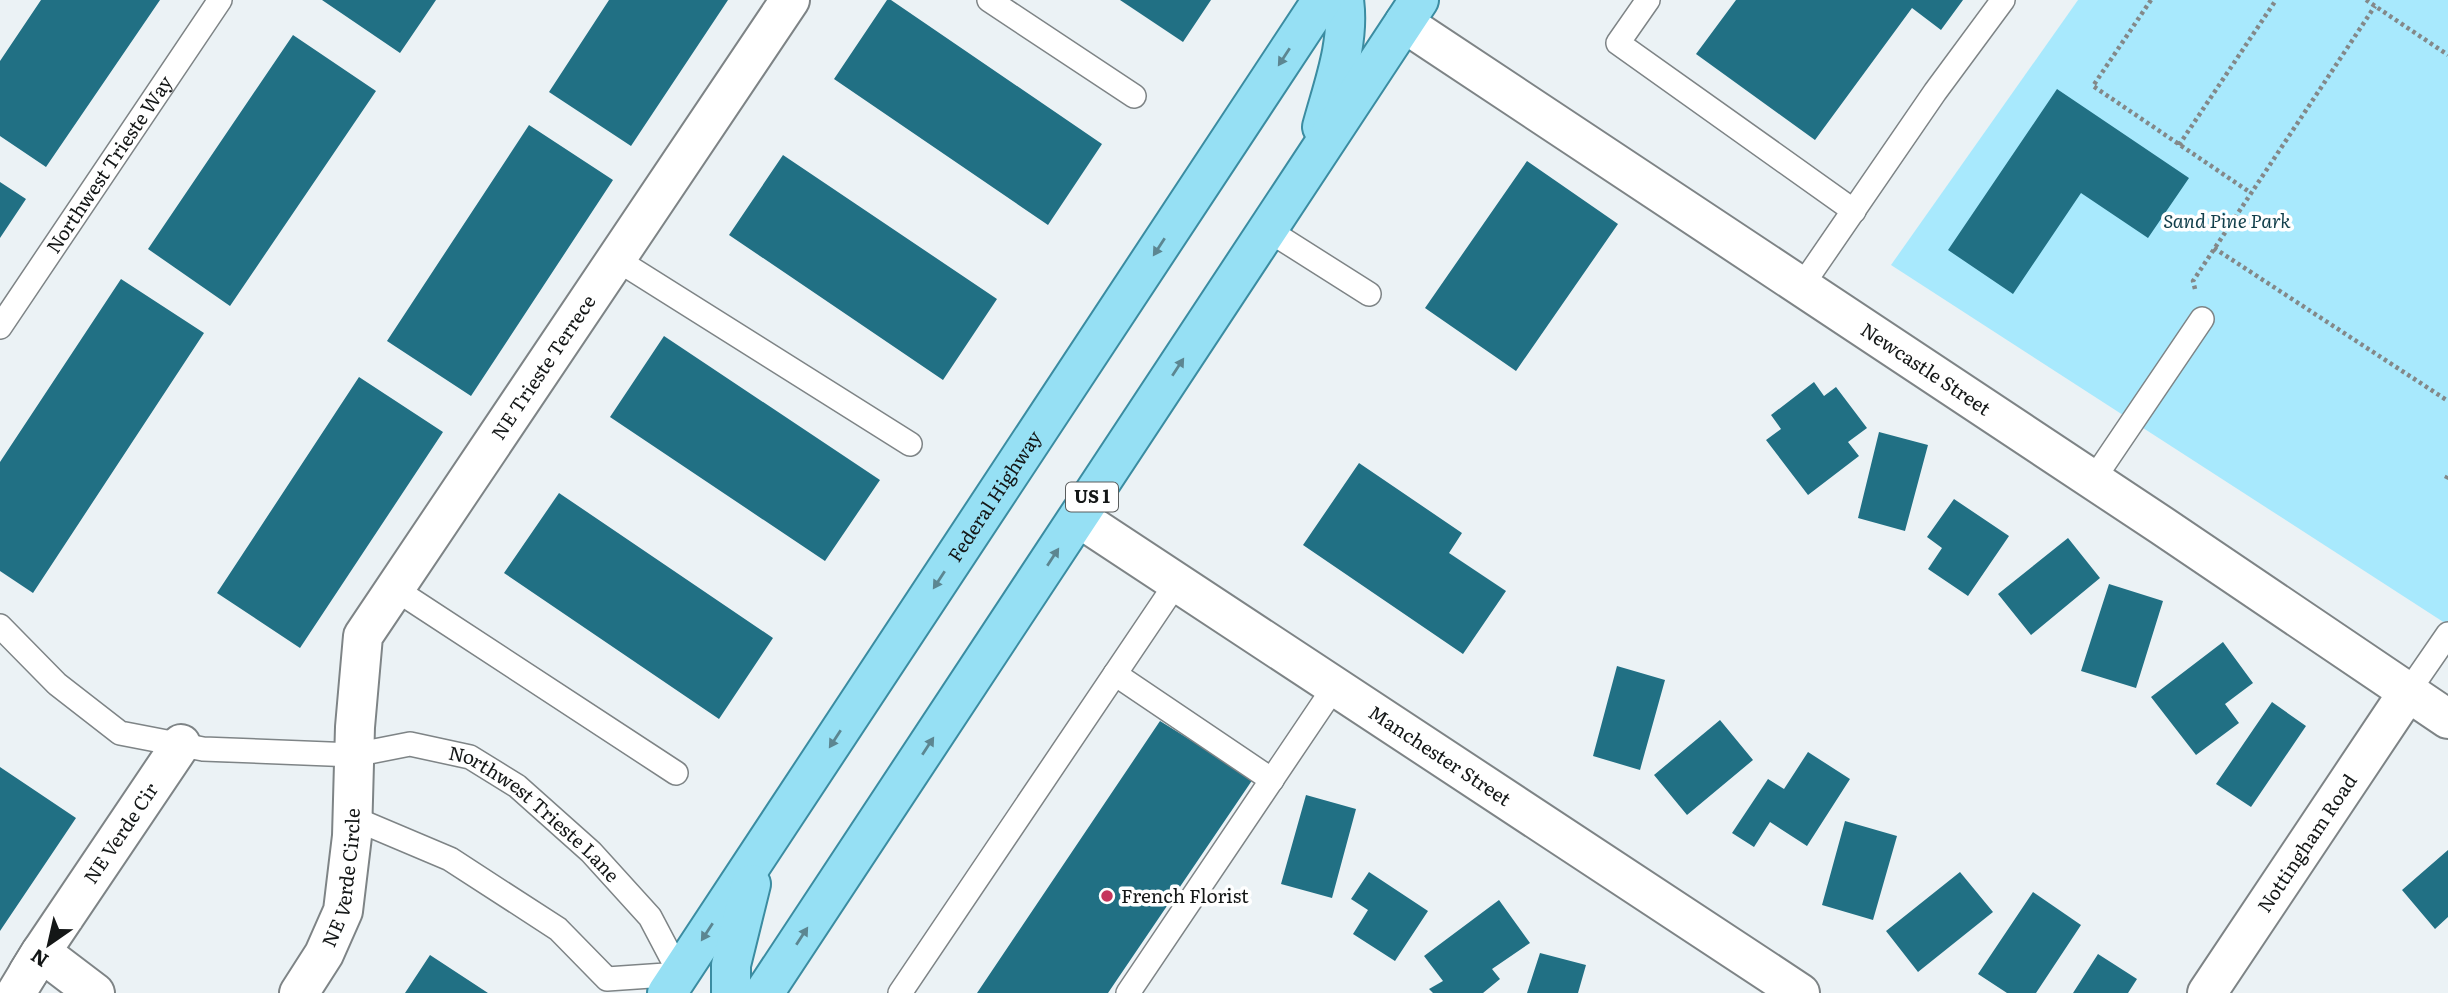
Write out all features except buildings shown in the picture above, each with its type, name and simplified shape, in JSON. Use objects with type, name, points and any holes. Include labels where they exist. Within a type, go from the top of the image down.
[{"type":"main road","name":"Federal Highway","points":[[675,986],[758,855],[1322,0]]},
{"type":"main road","points":[[1312,163],[1343,53],[1346,13],[1344,0]]},
{"type":"main road","name":"US 1","points":[[764,993],[1312,163],[1408,8]]},
{"type":"main road","points":[[731,993],[731,965],[758,855]]},
{"type":"street","name":"NE Trieste Terrece","points":[[354,755],[363,636],[790,0]]},
{"type":"street","name":"Newcastle Street","points":[[1408,8],[1801,287],[2448,719]]},
{"type":"street","name":"Manchester Street","points":[[1079,518],[1800,993]]},
{"type":"street","name":"Nottingham Road","points":[[2207,993],[2408,692]]},
{"type":"street","name":"NE Verde Cir","points":[[41,952],[181,744]]},
{"type":"street","name":"NE Verde Circle","points":[[299,993],[324,954],[343,911],[353,818],[354,755]]},
{"type":"street","points":[[16,993],[41,952],[95,993]]},
{"type":"lane","name":"Northwest Trieste Way","points":[[0,327],[220,0]]},
{"type":"lane","points":[[989,0],[1134,96]]},
{"type":"lane","points":[[1647,0],[1618,43],[1854,211]]},
{"type":"lane","points":[[1801,287],[1935,92],[2003,0]]},
{"type":"lane","points":[[1268,230],[1369,294]]},
{"type":"lane","points":[[616,259],[911,444]]},
{"type":"lane","points":[[2093,480],[2202,319]]},
{"type":"lane","points":[[900,993],[1177,582]]},
{"type":"lane","points":[[395,589],[676,773]]},
{"type":"lane","name":"Northwest Trieste Lane","points":[[0,626],[57,684],[120,733],[203,749],[354,755],[410,744],[470,757],[517,786],[591,852],[650,917],[675,986]]},
{"type":"lane","points":[[2408,692],[2448,634]]},
{"type":"lane","points":[[1115,674],[1272,780]]},
{"type":"lane","points":[[1128,993],[1335,686]]},
{"type":"lane","points":[[353,818],[450,859],[558,929],[607,979],[675,986]]},
{"type":"path","points":[[2151,0],[2093,86],[2251,193]]},
{"type":"path","points":[[2179,145],[2276,0]]},
{"type":"path","points":[[2366,0],[2448,55]]},
{"type":"path","points":[[2202,319],[2193,281],[2375,6]]},
{"type":"path","points":[[2214,248],[2448,401]]},
{"type":"green space","name":"Sand Pine Park","points":[[2078,0],[2448,0],[2448,625],[1891,265]]},
{"type":"place","name":"French Florist","points":[[1107,896]]}]
